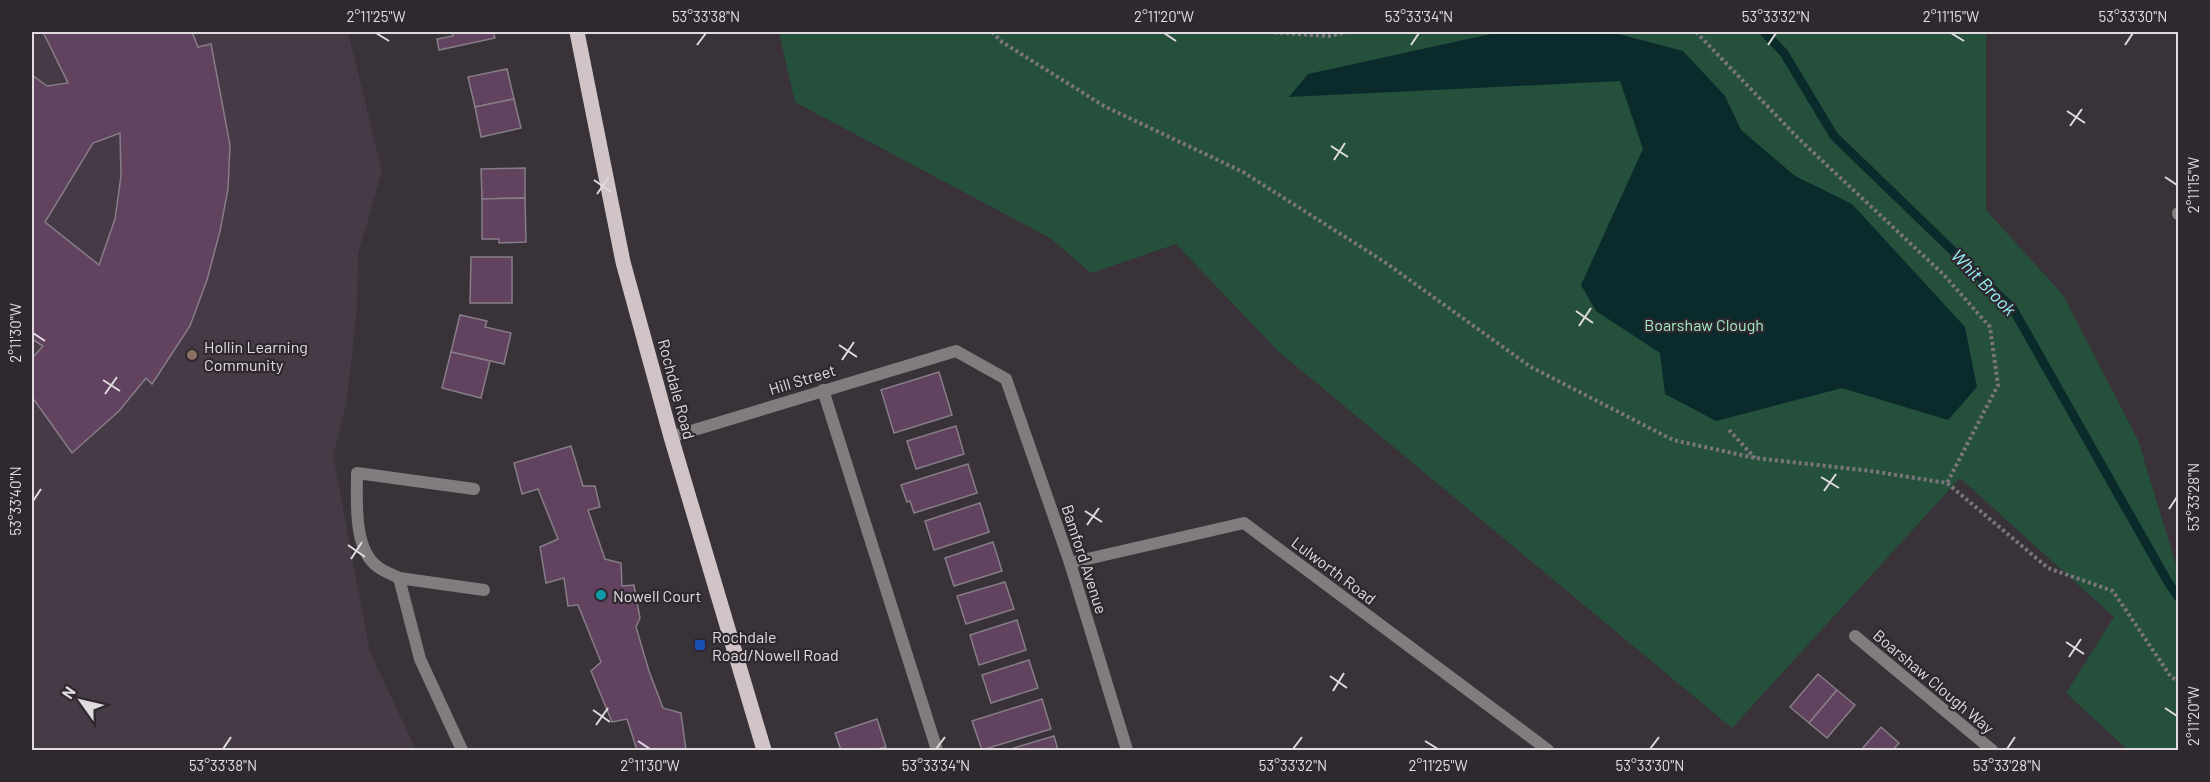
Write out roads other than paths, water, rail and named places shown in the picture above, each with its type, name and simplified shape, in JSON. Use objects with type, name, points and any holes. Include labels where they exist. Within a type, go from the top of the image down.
[{"type":"main road","name":"Rochdale Road","points":[[577,32],[623,262],[671,437],[764,750]]},
{"type":"street","name":"Hill Street","points":[[671,437],[956,351],[1006,379]]},
{"type":"street","name":"Bamford Avenue","points":[[1006,379],[1070,563],[1127,750]]},
{"type":"street","points":[[823,390],[937,750]]},
{"type":"street","points":[[474,489],[357,473],[358,522],[365,554],[377,567],[399,578],[484,590]]},
{"type":"street","name":"Lulworth Road","points":[[1070,563],[1244,523],[1548,750]]},
{"type":"street","points":[[399,578],[420,659],[462,750]]},
{"type":"street","name":"Boarshaw Clough Way","points":[[1855,636],[1992,750]]},
{"type":"waterway","name":"Whit Brook","points":[[1764,32],[1784,53],[1834,136],[2013,309],[2178,597]]},
{"type":"place","name":"Hollin Learning Community","points":[[192,355]]},
{"type":"place","name":"Nowell Court","points":[[601,595]]},
{"type":"place","name":"Rochdale Road/Nowell Road","points":[[700,645]]},
{"type":"park label","name":"Boarshaw Clough","points":[[1704,324]]}]
